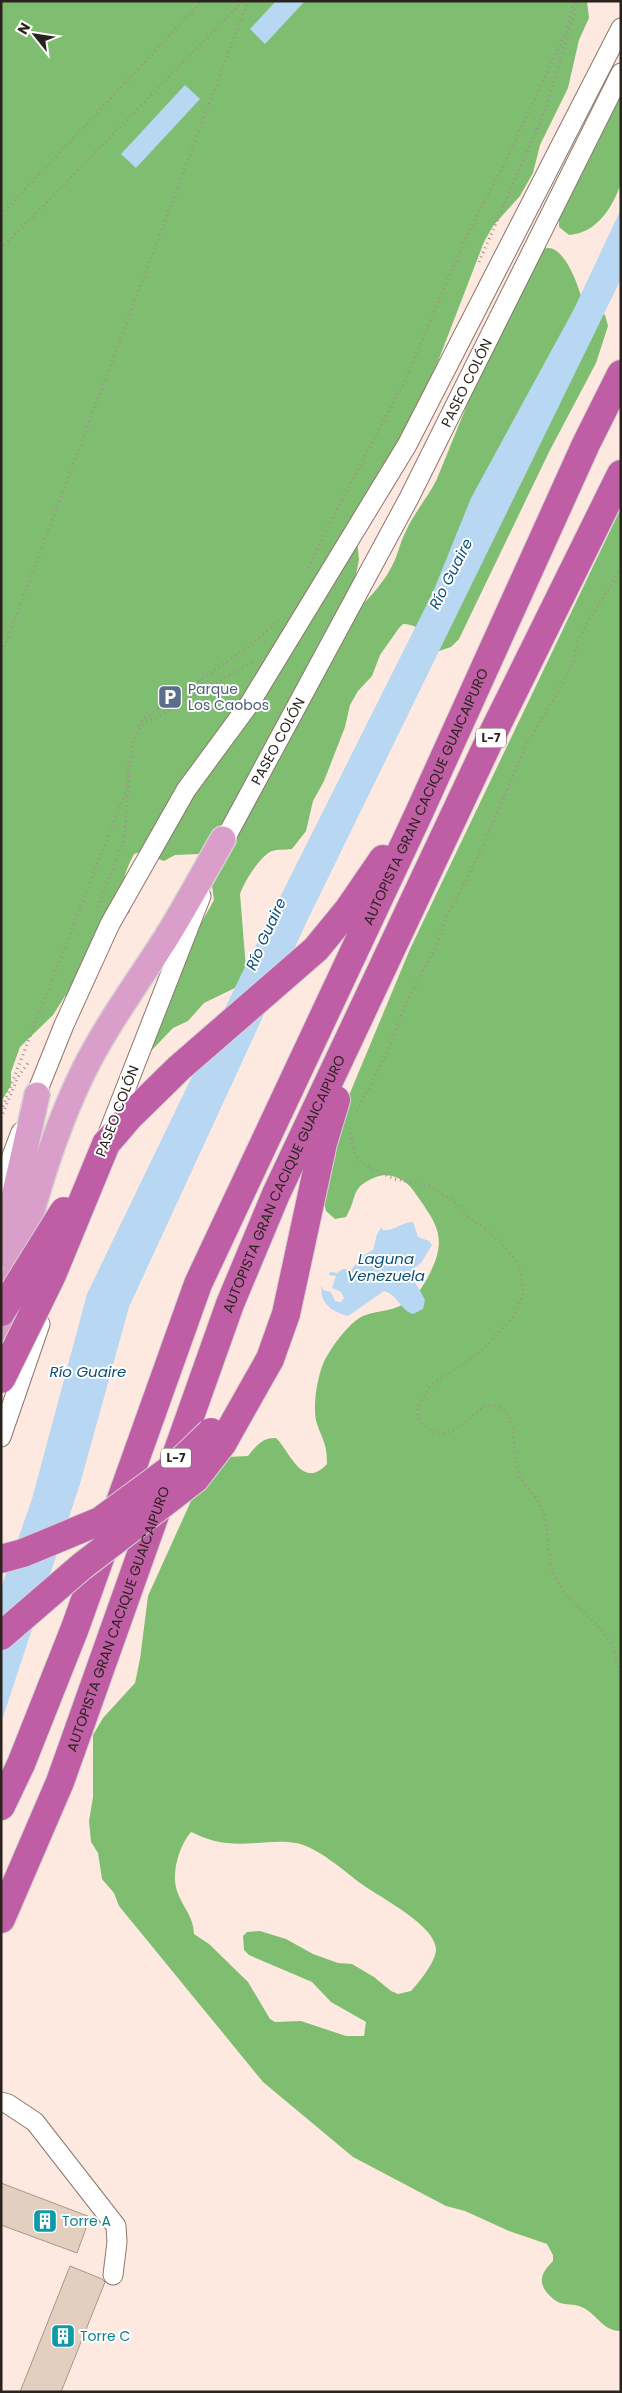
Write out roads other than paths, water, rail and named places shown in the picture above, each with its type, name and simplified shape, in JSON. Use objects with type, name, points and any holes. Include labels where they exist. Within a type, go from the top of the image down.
[{"type":"highway","name":"AUTOPISTA GRAN CACIQUE GUAICAIPURO","points":[[1,1806],[21,1764],[74,1628],[198,1284],[419,813],[586,444],[621,374]]},
{"type":"highway","name":"AUTOPISTA GRAN CACIQUE GUAICAIPURO","points":[[1,1919],[60,1782],[230,1304],[276,1194],[496,728],[621,474]]},
{"type":"highway","points":[[1,1312],[106,1144],[129,1117],[179,1068],[316,949],[348,910],[392,846],[419,813]]},
{"type":"highway","points":[[1,1636],[82,1566],[195,1480],[216,1438],[270,1359],[286,1314],[323,1142],[366,1004]]},
{"type":"highway","points":[[1,1379],[52,1275],[106,1144]]},
{"type":"highway","points":[[1,1559],[23,1553],[100,1520],[216,1438]]},
{"type":"main road","points":[[1,1327],[31,1212],[60,1124],[84,1070],[114,1016],[166,937],[223,839]]},
{"type":"main road","points":[[1,1255],[37,1095]]},
{"type":"street","name":"PASEO COLÓN","points":[[1,1185],[9,1159],[37,1095],[64,1025],[110,924],[186,790],[250,704],[408,445],[621,28]]},
{"type":"street","name":"PASEO COLÓN","points":[[1,1436],[80,1207],[223,839],[340,628],[404,506],[621,73]]},
{"type":"street","points":[[1,2102],[8,2104],[35,2122],[116,2226],[118,2242],[113,2275]]},
{"type":"water","points":[[276,1],[305,1],[265,44],[250,29]]},
{"type":"water","points":[[185,85],[200,99],[136,168],[121,154]]},
{"type":"water","name":"Río Guaire","points":[[621,209],[621,279],[308,919],[129,1307],[80,1484],[1,1723],[1,1588],[32,1499],[87,1294],[241,975],[433,592],[471,498],[574,309]]},
{"type":"water","name":"Laguna Venezuela","points":[[413,1222],[418,1237],[429,1241],[432,1245],[421,1263],[408,1273],[425,1300],[423,1309],[413,1314],[405,1309],[393,1296],[384,1291],[348,1316],[328,1306],[322,1297],[322,1285],[323,1290],[331,1292],[335,1301],[341,1302],[344,1298],[341,1292],[332,1288],[336,1276],[329,1275],[330,1272],[337,1273],[343,1269],[352,1269],[362,1256],[373,1250],[377,1234],[382,1227],[382,1230],[386,1230]]},
{"type":"place","name":"Parque Los Caobos","points":[[170,697]]},
{"type":"place","name":"Torre A","points":[[45,2221]]},
{"type":"place","name":"Torre C","points":[[63,2336]]}]
